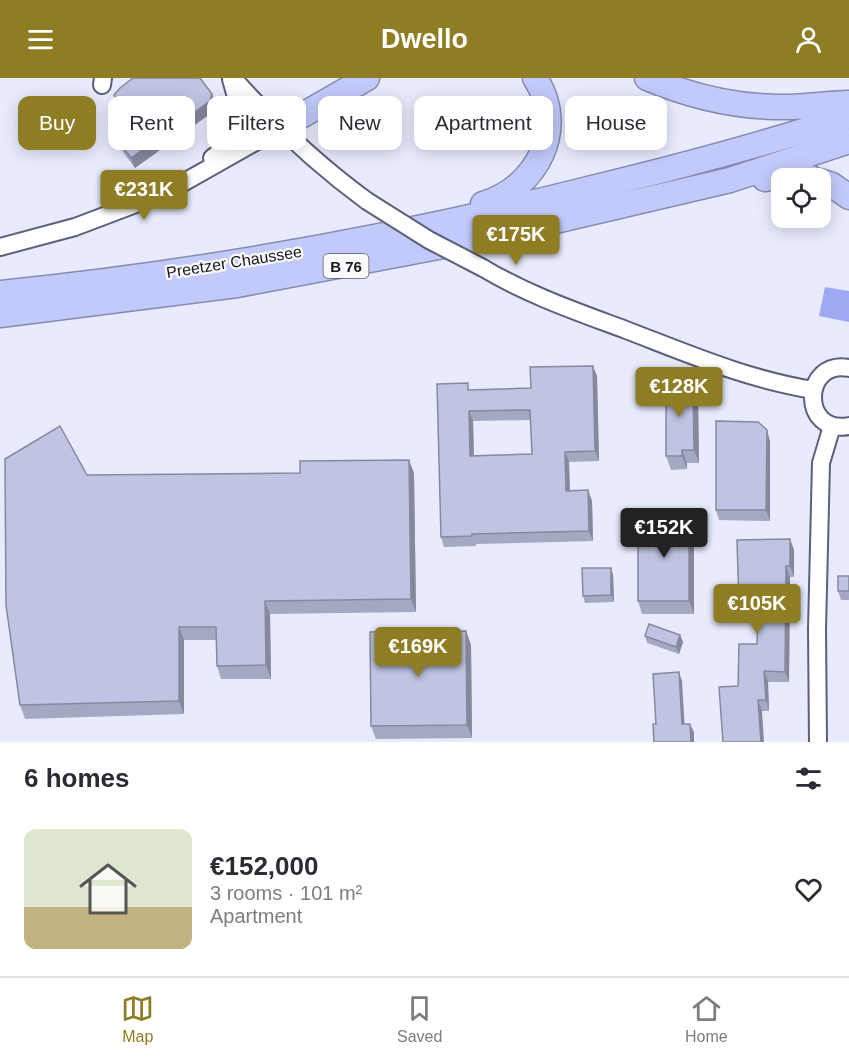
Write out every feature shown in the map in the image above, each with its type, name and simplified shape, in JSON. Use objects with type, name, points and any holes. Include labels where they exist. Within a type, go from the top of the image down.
[{"type":"highway","points":[[306,113],[367,78]]},
{"type":"highway","name":"B 76","points":[[438,225],[474,207],[500,199],[520,185],[534,170],[547,140],[548,119],[543,94],[535,78]]},
{"type":"highway","points":[[646,78],[706,100],[743,105],[787,107],[849,103]]},
{"type":"highway","name":"Preetzer Chaussee","points":[[0,293],[82,285],[252,261],[438,225],[681,166],[849,116]]},
{"type":"highway","name":"Preetzer Chaussee","points":[[0,315],[237,285],[470,241],[730,180],[849,141]]},
{"type":"highway","name":"B 76","points":[[730,180],[751,182],[771,178]]},
{"type":"highway","points":[[831,185],[849,197]]},
{"type":"street","points":[[232,78],[249,96]]},
{"type":"street","points":[[169,191],[239,137],[243,122],[232,78]]},
{"type":"street","points":[[0,247],[75,227],[169,191],[241,150]]},
{"type":"street","points":[[304,150],[367,201],[429,240],[524,289],[725,369],[813,390]]},
{"type":"street","points":[[818,742],[817,629],[821,463],[841,426],[824,422],[814,408],[813,390],[822,375],[837,368],[849,368]]},
{"type":"water","points":[[825,287],[849,291],[849,322],[819,316]]},
{"type":"building","points":[[133,78],[200,78],[212,94],[207,96],[207,103],[195,112],[195,96],[115,96],[120,88]]},
{"type":"building","points":[[125,150],[142,150],[131,158]]},
{"type":"building","points":[[593,366],[595,451],[565,452],[566,491],[588,490],[589,531],[441,537],[437,384],[468,383],[468,390],[531,388],[530,367]],"holes":[[[530,410],[532,454],[470,456],[469,411]]]},
{"type":"building","points":[[666,382],[693,382],[694,450],[682,450],[682,456],[666,456]]},
{"type":"building","points":[[716,421],[758,422],[767,430],[766,510],[716,510]]},
{"type":"building","points":[[60,426],[87,475],[300,473],[300,461],[409,460],[411,599],[265,601],[266,665],[217,666],[216,627],[179,627],[179,701],[20,705],[6,605],[5,459]]},
{"type":"building","points":[[638,516],[689,516],[689,601],[638,601]]},
{"type":"building","points":[[790,539],[790,566],[786,566],[785,672],[764,671],[766,700],[758,700],[761,742],[723,742],[719,687],[738,686],[739,644],[757,644],[758,607],[739,607],[737,540]]},
{"type":"building","points":[[582,568],[611,568],[611,595],[583,596]]},
{"type":"building","points":[[838,576],[849,576],[849,591],[838,591]]},
{"type":"building","points":[[649,624],[680,635],[676,647],[645,636]]},
{"type":"building","points":[[466,631],[467,725],[371,726],[370,632]]},
{"type":"building","points":[[679,672],[682,724],[690,724],[691,742],[654,742],[653,724],[656,724],[653,674]]}]
